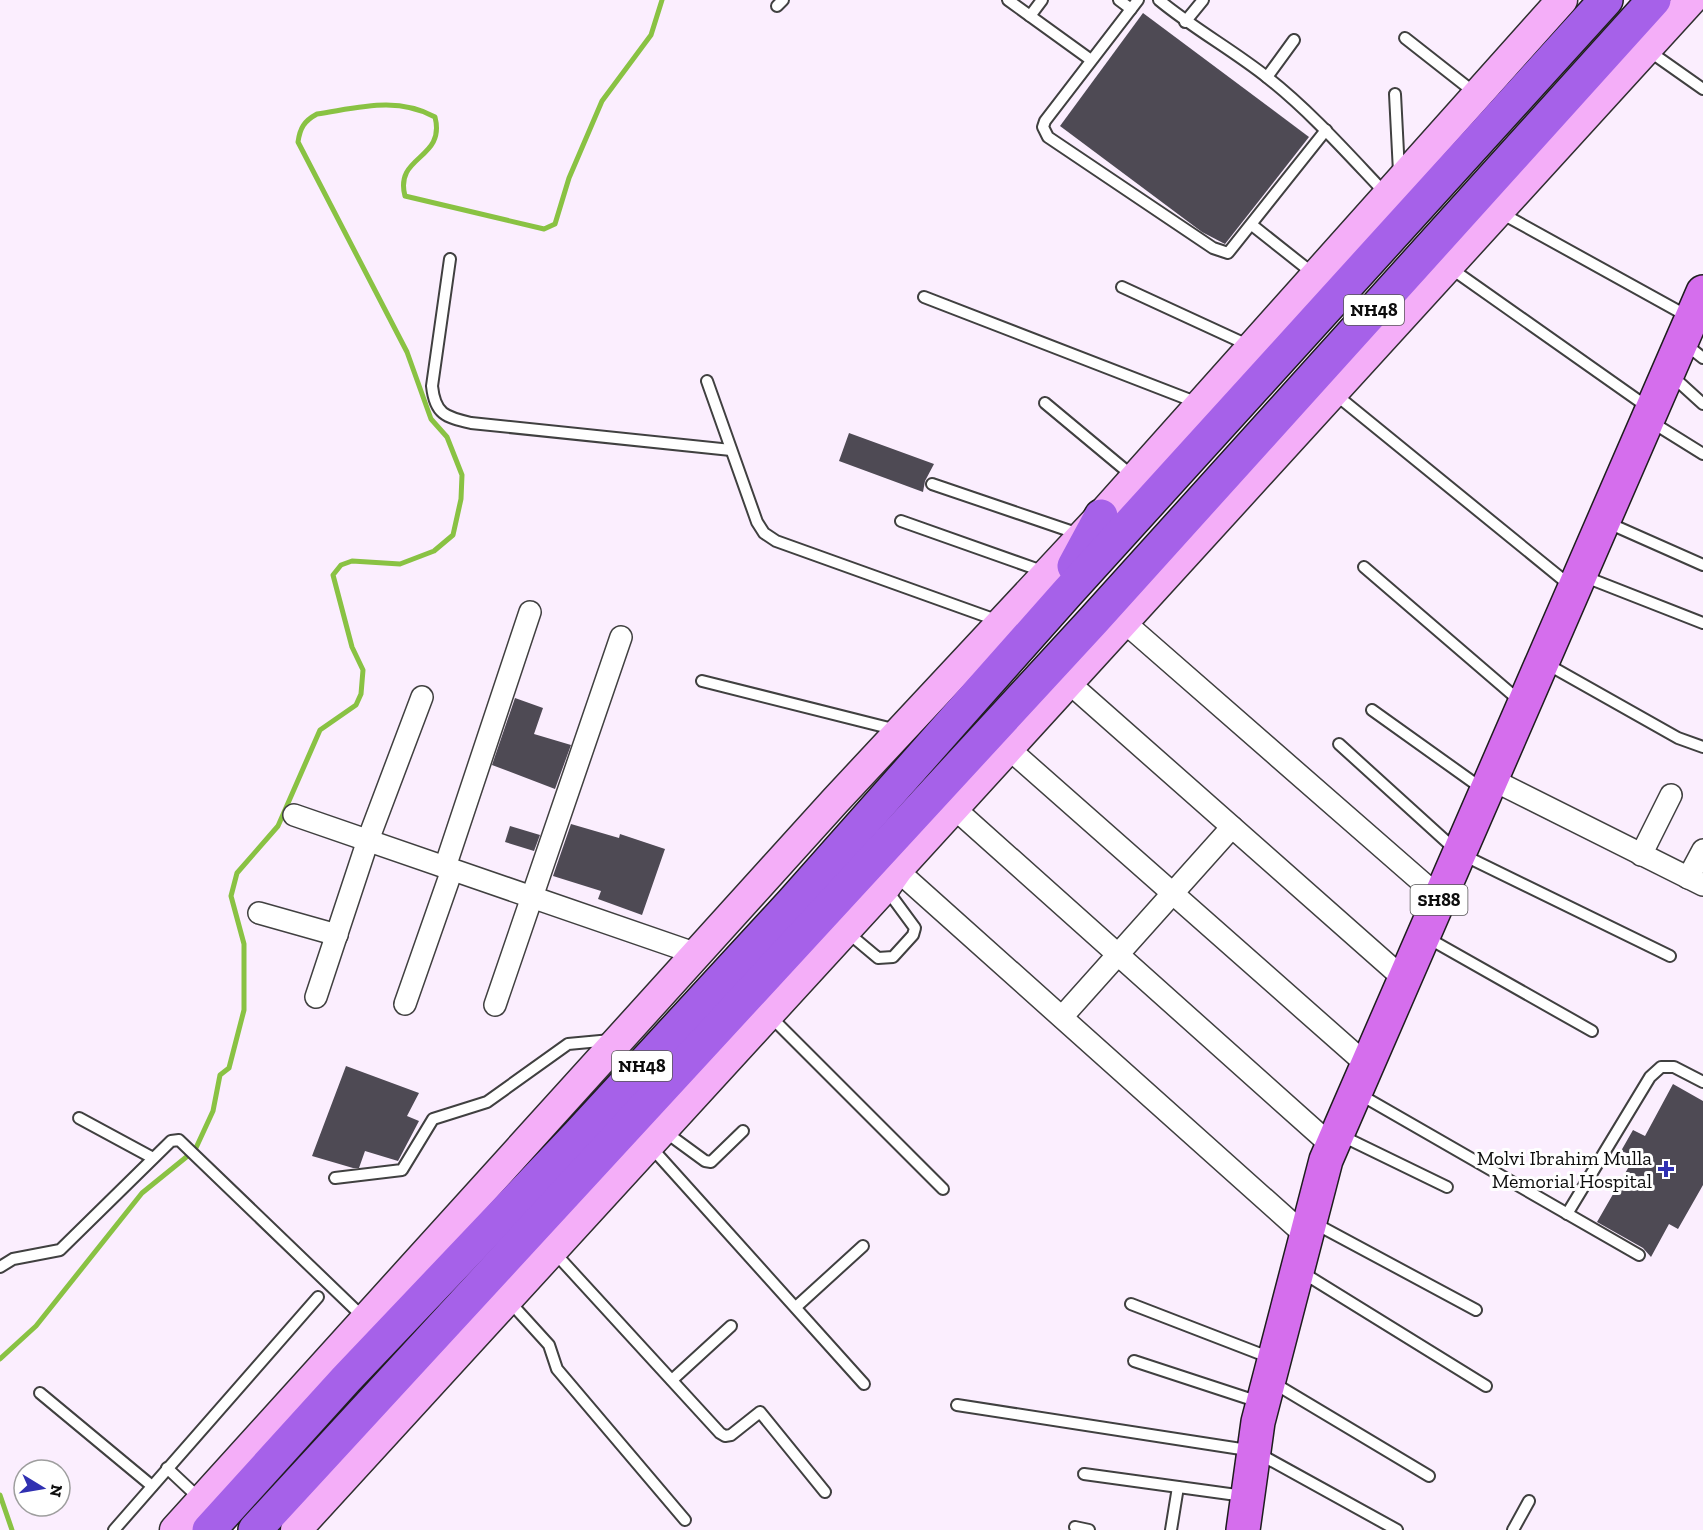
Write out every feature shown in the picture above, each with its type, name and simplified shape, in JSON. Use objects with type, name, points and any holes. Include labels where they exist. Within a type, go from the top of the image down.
[{"type":"highway","name":"NH48","points":[[205,1515],[346,1378],[578,1135],[792,903],[1045,617],[1606,0]]},
{"type":"highway","name":"NH48","points":[[255,1530],[1068,648],[1654,0]]},
{"type":"highway","points":[[1045,617],[1092,526]]},
{"type":"highway","points":[[1068,648],[1127,617]]},
{"type":"main road","name":"SH88","points":[[1243,1530],[1254,1451],[1269,1381],[1307,1227],[1335,1140],[1668,372],[1696,321]]},
{"type":"street","points":[[175,1530],[205,1515],[366,1320],[901,730],[1092,526],[1562,0]]},
{"type":"street","points":[[296,1530],[1691,0]]},
{"type":"street","points":[[405,1004],[530,612]]},
{"type":"street","points":[[1127,617],[1440,898]]},
{"type":"street","points":[[495,1005],[621,637]]},
{"type":"street","points":[[1068,682],[1404,979]]},
{"type":"street","points":[[316,997],[368,840],[422,697]]},
{"type":"street","points":[[1008,748],[1173,893],[1361,1078]]},
{"type":"street","points":[[1488,786],[1696,882],[1703,850]]},
{"type":"street","points":[[1641,855],[1671,795]]},
{"type":"street","points":[[954,808],[1118,954],[1335,1140]]},
{"type":"street","points":[[294,815],[697,954]]},
{"type":"street","points":[[1062,1017],[1232,827]]},
{"type":"street","points":[[891,879],[1062,1017],[1307,1227]]},
{"type":"street","points":[[259,913],[337,935]]},
{"type":"lane","points":[[1008,0],[1091,60]]},
{"type":"lane","points":[[1030,16],[1042,0]]},
{"type":"lane","points":[[1119,0],[1134,4],[1045,121],[1043,127],[1048,137],[1221,253],[1234,250],[1326,130]]},
{"type":"lane","points":[[1160,0],[1185,22],[1267,77],[1394,188]]},
{"type":"lane","points":[[1185,22],[1203,0]]},
{"type":"lane","points":[[1405,38],[1478,95]]},
{"type":"lane","points":[[1267,77],[1294,40]]},
{"type":"lane","points":[[1647,49],[1703,89]]},
{"type":"lane","points":[[1394,188],[1395,94]]},
{"type":"lane","points":[[1498,212],[1696,321]]},
{"type":"lane","points":[[1252,225],[1316,276]]},
{"type":"lane","points":[[450,259],[432,386],[434,402],[441,412],[453,419],[471,423],[731,450]]},
{"type":"lane","points":[[1448,266],[1703,454]]},
{"type":"lane","points":[[1122,287],[1252,347]]},
{"type":"lane","points":[[924,297],[1201,404]]},
{"type":"lane","points":[[1668,372],[1703,404]]},
{"type":"lane","points":[[707,381],[757,522],[764,533],[776,542],[1002,622]]},
{"type":"lane","points":[[1332,392],[1577,582],[1703,623]]},
{"type":"lane","points":[[1045,403],[1135,478]]},
{"type":"lane","points":[[932,484],[1092,526]]},
{"type":"lane","points":[[901,521],[1048,573]]},
{"type":"lane","points":[[1603,521],[1703,565]]},
{"type":"lane","points":[[1364,567],[1524,704]]},
{"type":"lane","points":[[1542,661],[1678,738],[1703,747]]},
{"type":"lane","points":[[702,681],[901,730]]},
{"type":"lane","points":[[1372,710],[1488,786]]},
{"type":"lane","points":[[1339,744],[1459,853],[1670,956]]},
{"type":"lane","points":[[844,930],[878,958],[893,957],[913,935],[915,928],[891,879]]},
{"type":"lane","points":[[1424,935],[1592,1031]]},
{"type":"lane","points":[[767,1013],[943,1189]]},
{"type":"lane","points":[[335,1178],[402,1170],[433,1119],[487,1102],[568,1044],[621,1039]]},
{"type":"lane","points":[[1567,1214],[1650,1077],[1661,1067],[1674,1067],[1703,1082]]},
{"type":"lane","points":[[1361,1078],[1567,1214],[1639,1255]]},
{"type":"lane","points":[[79,1118],[153,1158]]},
{"type":"lane","points":[[655,1136],[711,1162],[743,1131]]},
{"type":"lane","points":[[655,1136],[796,1307],[864,1384]]},
{"type":"lane","points":[[1335,1140],[1447,1187]]},
{"type":"lane","points":[[0,1267],[13,1258],[60,1250],[171,1141],[183,1142],[366,1320]]},
{"type":"lane","points":[[1307,1227],[1476,1310]]},
{"type":"lane","points":[[796,1307],[863,1246]]},
{"type":"lane","points":[[551,1249],[725,1436],[760,1412],[765,1415],[825,1492]]},
{"type":"lane","points":[[1296,1269],[1486,1386]]},
{"type":"lane","points":[[114,1530],[318,1297]]},
{"type":"lane","points":[[506,1299],[549,1345],[557,1369],[685,1520]]},
{"type":"lane","points":[[1131,1304],[1269,1381],[1429,1476]]},
{"type":"lane","points":[[672,1380],[730,1326]]},
{"type":"lane","points":[[1134,1361],[1269,1381]]},
{"type":"lane","points":[[40,1393],[152,1486]]},
{"type":"lane","points":[[957,1405],[1254,1451],[1396,1530]]},
{"type":"lane","points":[[167,1468],[205,1515]]},
{"type":"lane","points":[[1084,1474],[1248,1496]]},
{"type":"lane","points":[[1171,1530],[1178,1487]]},
{"type":"lane","points":[[1512,1530],[1529,1501]]},
{"type":"lane","points":[[1075,1527],[1089,1530]]},
{"type":"building","points":[[1143,13],[1309,137],[1225,244],[1202,232],[1060,126]]},
{"type":"building","points":[[849,433],[934,464],[925,481],[923,492],[839,461]]},
{"type":"building","points":[[515,698],[543,708],[534,734],[571,745],[555,789],[492,765]]},
{"type":"building","points":[[571,824],[619,838],[620,834],[665,849],[642,915],[598,899],[601,891],[553,876]]},
{"type":"building","points":[[510,826],[540,835],[534,851],[505,842]]},
{"type":"building","points":[[346,1066],[419,1093],[407,1116],[419,1121],[398,1161],[365,1151],[359,1168],[353,1168],[312,1156]]},
{"type":"building","points":[[1673,1084],[1703,1101],[1703,1185],[1678,1229],[1669,1224],[1651,1257],[1643,1248],[1597,1222],[1635,1156],[1621,1151],[1633,1130],[1645,1136]]},
{"type":"waterway","points":[[0,1359],[36,1326],[142,1193],[195,1150],[213,1111],[220,1075],[229,1068],[244,1010],[244,944],[231,896],[237,873],[278,826],[320,730],[356,705],[361,694],[363,670],[352,647],[333,575],[341,565],[352,561],[400,564],[434,551],[453,535],[461,499],[462,475],[447,437],[431,419],[407,352],[298,142],[301,129],[309,119],[317,114],[377,105],[406,107],[435,117],[436,131],[433,142],[407,172],[404,183],[405,196],[544,229],[555,224],[569,178],[602,101],[651,35],[662,0]]},
{"type":"waterway","points":[[0,1495],[12,1530]]},
{"type":"place","name":"Molvi Ibrahim Mulla Memorial Hospital","points":[[1666,1169]]}]
